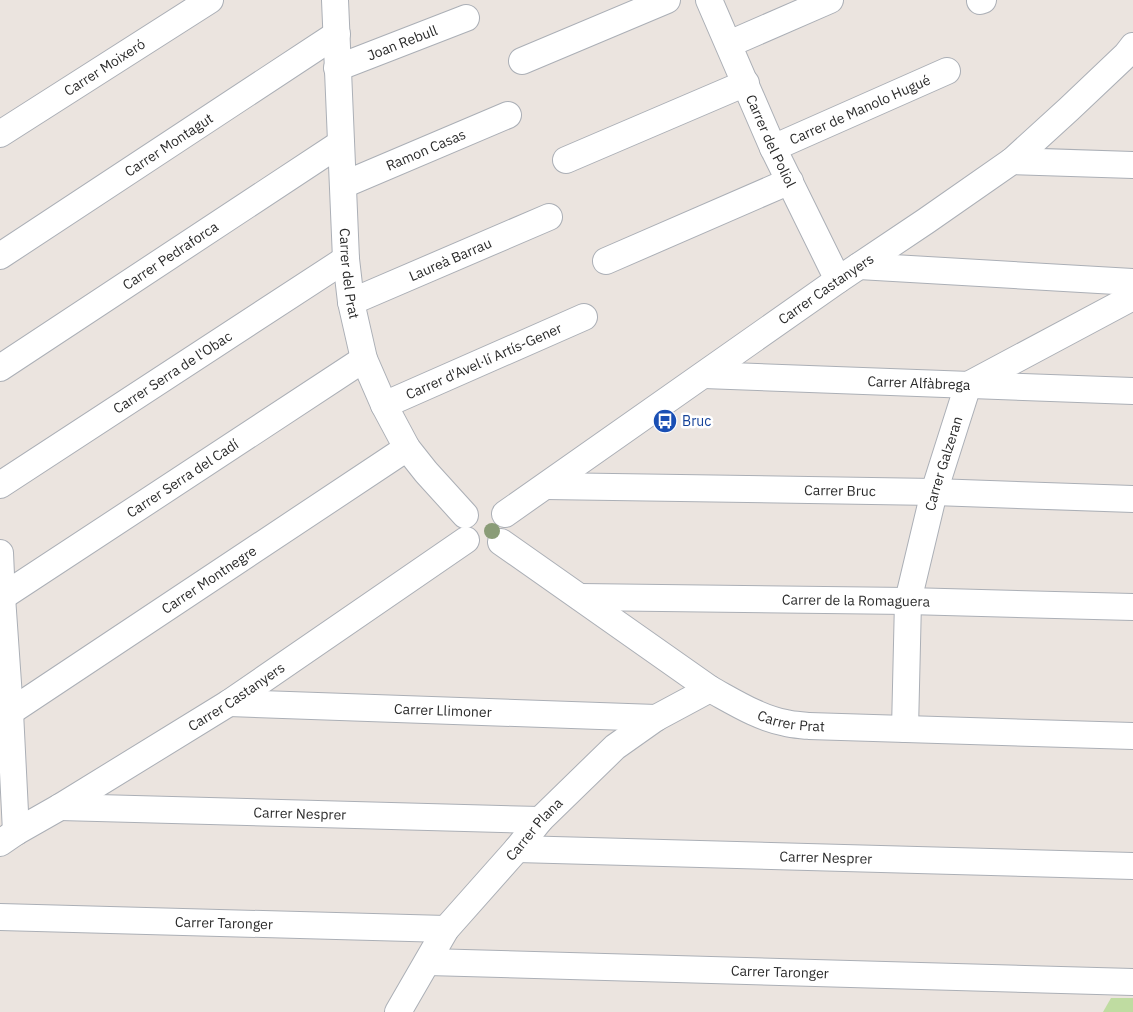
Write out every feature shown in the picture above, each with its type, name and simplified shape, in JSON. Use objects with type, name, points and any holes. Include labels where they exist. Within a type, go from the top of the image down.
[{"type":"street","name":"Carrer Moixeró","points":[[0,134],[210,0]]},
{"type":"street","name":"Carrer del Prat","points":[[335,0],[346,259],[351,302],[364,359],[384,405],[407,448],[426,472],[465,514]]},
{"type":"street","points":[[522,61],[667,0]]},
{"type":"street","name":"Carrer del Poliol","points":[[709,0],[773,148],[790,181],[849,273]]},
{"type":"street","points":[[729,44],[830,0]]},
{"type":"street","name":"Joan Rebull","points":[[338,68],[466,18]]},
{"type":"street","name":"Carrer Montagut","points":[[0,256],[337,34]]},
{"type":"street","name":"Carrer Castanyers","points":[[505,514],[1012,161],[1131,52]]},
{"type":"street","name":"Carrer de Manolo Hugué","points":[[773,148],[947,71]]},
{"type":"street","points":[[566,160],[746,83]]},
{"type":"street","name":"Ramon Casas","points":[[342,185],[508,115]]},
{"type":"street","name":"Carrer Pedraforca","points":[[0,368],[341,143]]},
{"type":"street","points":[[1012,161],[1133,165]]},
{"type":"street","points":[[606,260],[790,181]]},
{"type":"street","name":"Laureà Barrau","points":[[351,302],[549,217]]},
{"type":"street","name":"Carrer Serra de l'Obac","points":[[0,485],[346,259]]},
{"type":"street","points":[[849,273],[1133,282]]},
{"type":"street","points":[[968,385],[1133,296]]},
{"type":"street","name":"Carrer d'Avel·lí Artís-Gener","points":[[384,405],[584,317]]},
{"type":"street","name":"Carrer Serra del Cadí","points":[[2,597],[364,359]]},
{"type":"street","name":"Carrer Alfàbrega","points":[[704,375],[1133,391]]},
{"type":"street","name":"Carrer Galzeran","points":[[904,729],[908,601],[934,492],[968,385]]},
{"type":"street","name":"Carrer Montnegre","points":[[6,699],[407,448]]},
{"type":"street","name":"Carrer Bruc","points":[[546,486],[934,492],[1133,499]]},
{"type":"street","points":[[477,505],[493,505],[505,514],[508,528],[502,542],[487,549],[472,546],[466,540],[462,522],[465,514],[470,509],[477,505]]},
{"type":"street","name":"Carrer Castanyers","points":[[8,837],[229,703],[466,540]]},
{"type":"street","name":"Carrer Prat","points":[[502,542],[710,689],[767,718],[785,723],[809,726],[1133,736]]},
{"type":"street","points":[[0,553],[6,699],[8,837]]},
{"type":"street","name":"Carrer de la Romaguera","points":[[580,597],[908,601],[1133,607]]},
{"type":"street","name":"Carrer Plana","points":[[398,1012],[446,929],[517,849],[540,820],[615,748],[656,718],[710,689]]},
{"type":"street","name":"Carrer Llimoner","points":[[229,703],[656,718]]},
{"type":"street","name":"Carrer Nesprer","points":[[60,807],[540,820]]},
{"type":"street","name":"Carrer Nesprer","points":[[517,849],[1133,866]]},
{"type":"street","name":"Carrer Taronger","points":[[0,917],[446,929]]},
{"type":"street","name":"Carrer Taronger","points":[[428,962],[1133,982]]},
{"type":"green space","points":[[1111,998],[1133,998],[1133,1012],[1103,1012]]},
{"type":"place","name":"Bruc","points":[[665,421]]}]
